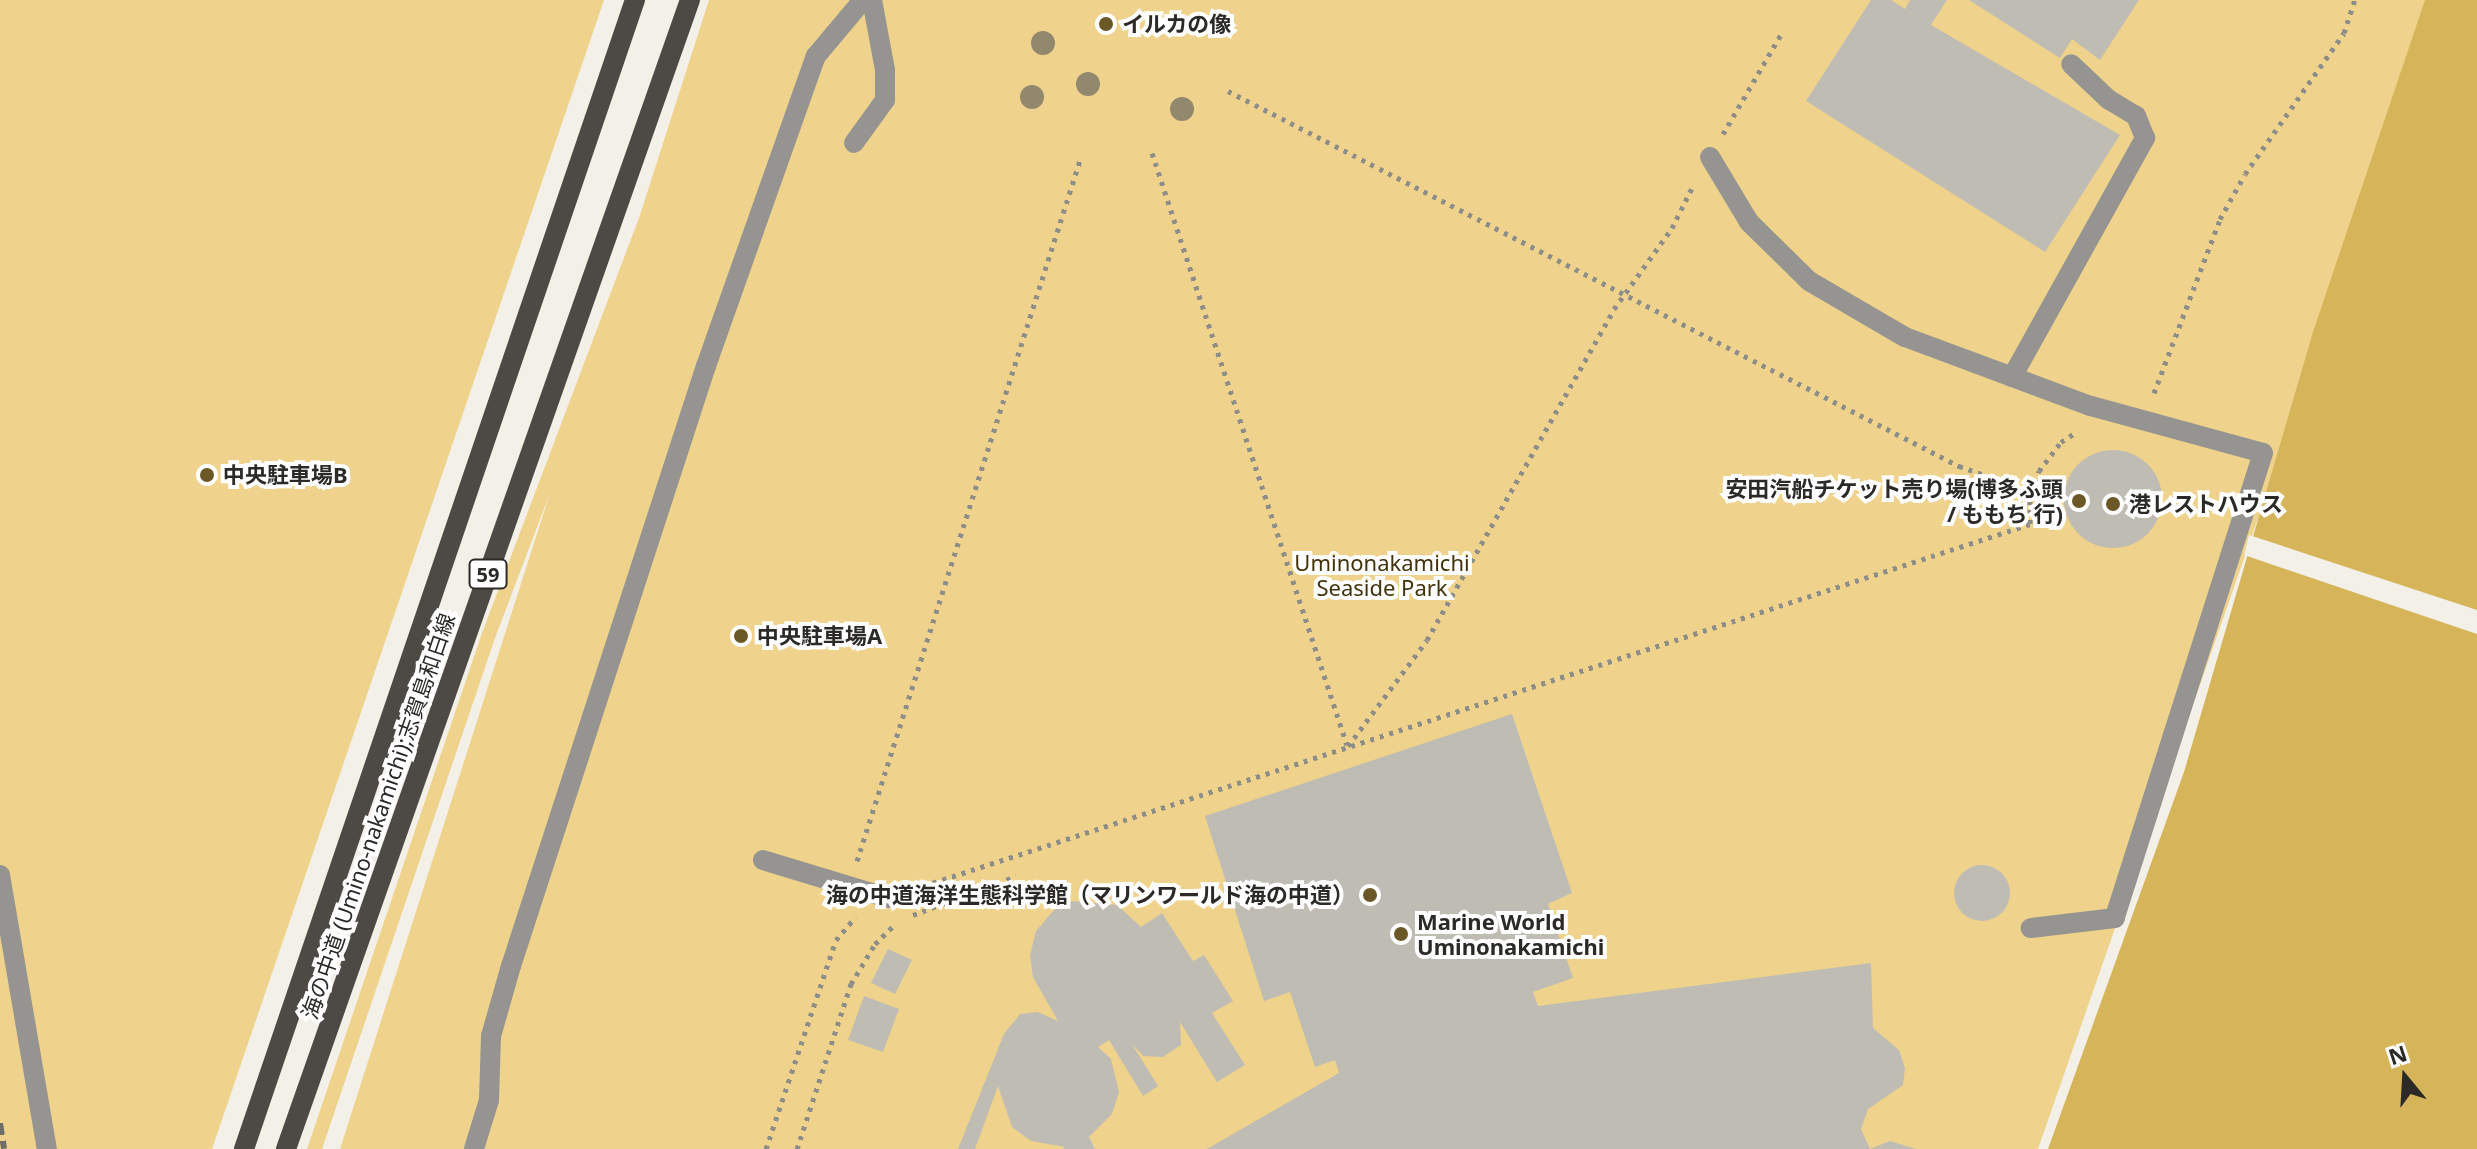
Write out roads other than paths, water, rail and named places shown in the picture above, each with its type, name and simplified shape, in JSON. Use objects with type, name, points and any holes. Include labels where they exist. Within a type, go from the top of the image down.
[{"type":"main road","name":"海の中道 (Umino-nakamichi);志賀島和白線","points":[[244,1149],[635,0]]},
{"type":"main road","name":"海の中道 (Umino-nakamichi);志賀島和白線","points":[[286,1149],[690,0]]},
{"type":"street","points":[[474,1149],[489,1100],[491,1036],[511,966],[706,366],[816,56],[863,0]]},
{"type":"street","points":[[854,143],[885,100],[885,70],[872,0]]},
{"type":"street","points":[[2012,377],[2145,138],[2136,116],[2109,100],[2071,64]]},
{"type":"street","points":[[1710,157],[1749,222],[1809,281],[1905,337],[2012,377],[2144,420],[2263,453],[2115,918],[2031,928]]},
{"type":"street","points":[[763,860],[888,898]]},
{"type":"street","points":[[0,875],[47,1149]]},
{"type":"railway","points":[[0,1123],[4,1149]]},
{"type":"place","name":"イルカの像","points":[[1106,24]]},
{"type":"place","name":"中央駐車場B","points":[[207,475]]},
{"type":"place","name":"安田汽船チケット売り場(博多ふ頭 / ももち 行)","points":[[2079,501]]},
{"type":"place","name":"港レストハウス","points":[[2113,504]]},
{"type":"place","name":"中央駐車場A","points":[[741,636]]},
{"type":"place","name":"海の中道海洋生態科学館（マリンワールド海の中道）","points":[[1370,895]]},
{"type":"place","name":"Marine World Uminonakamichi","points":[[1401,934]]},
{"type":"park label","name":"Uminonakamichi Seaside Park","points":[[1382,574]]}]
